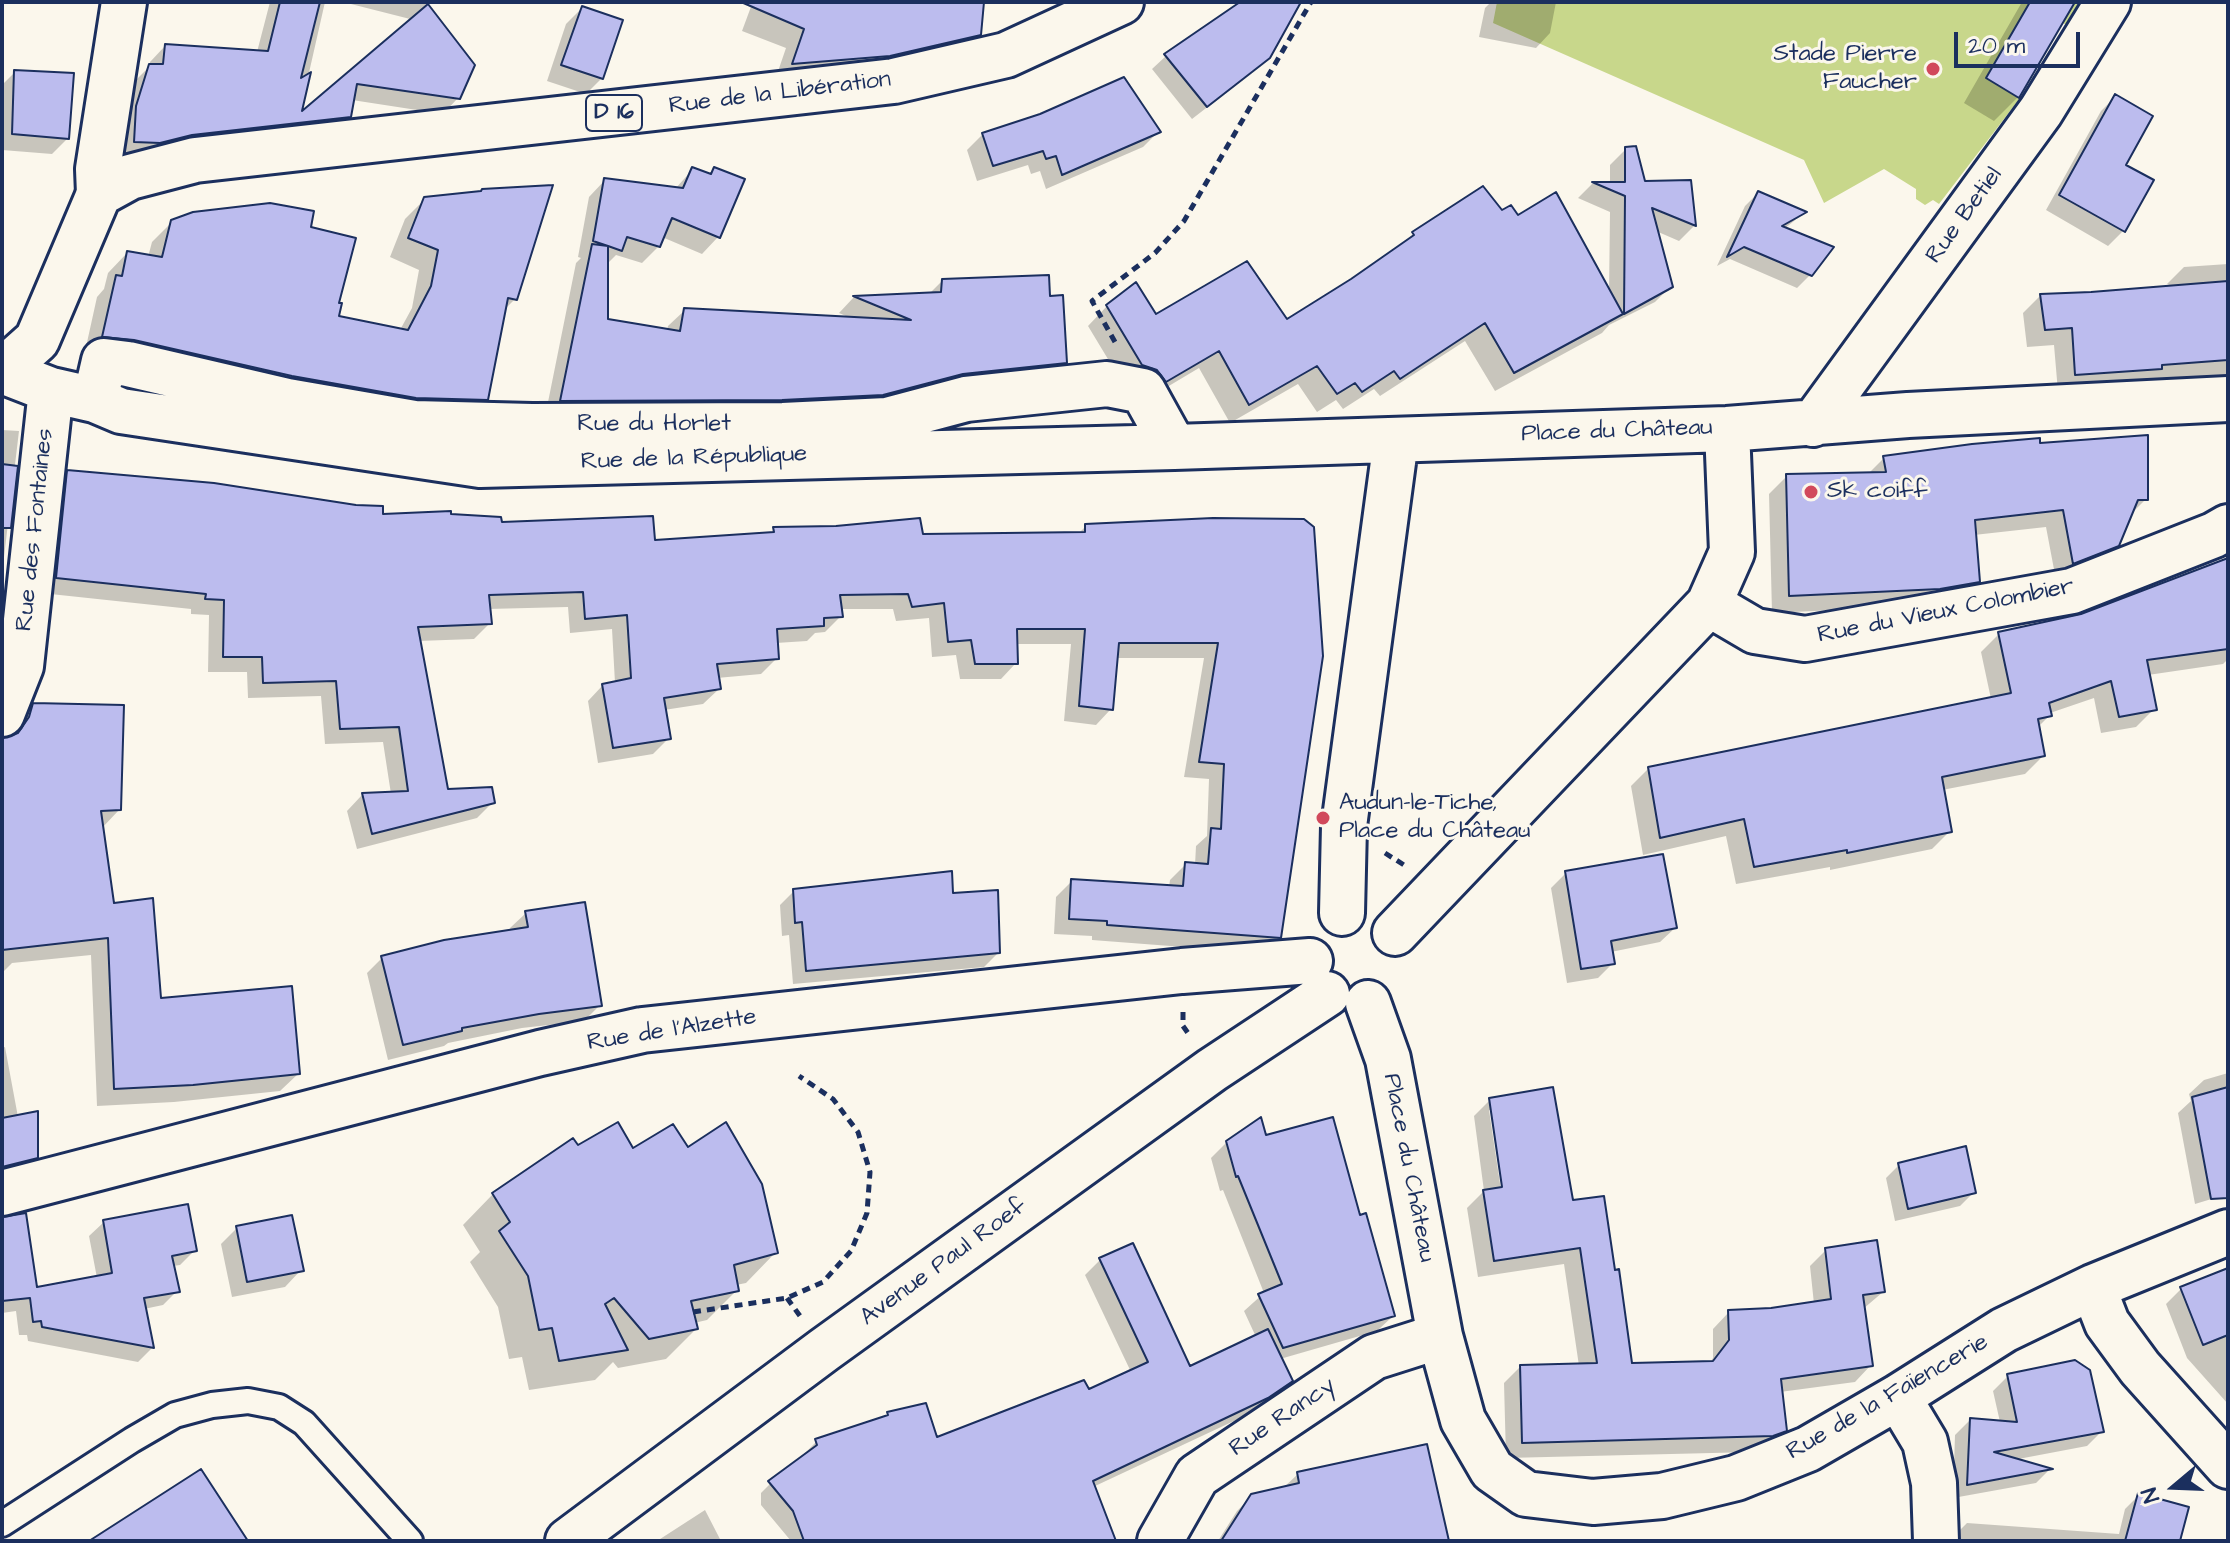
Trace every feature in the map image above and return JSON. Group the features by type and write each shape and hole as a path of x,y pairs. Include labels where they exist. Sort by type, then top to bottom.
{"street":[{"path":"2,371 37,340 99,194 98,169 124,2"},
{"name":"Rue de la Libération","path":"99,194 130,177 195,160 894,81 1006,55 1121,2"},
{"name":"Rue Betiel","path":"1813,424 2041,111 2108,2"},
{"name":"Rue du Horlet","path":"100,380 128,364 287,401 414,423 532,426 783,425 887,420 966,399 1107,384 1143,391 1174,447"},
{"name":"Rue de la République","path":"2,371 51,390 100,380 121,411 480,465 1396,440"},
{"name":"Rue des Fontaines","path":"2,714 21,666 51,390"},
{"path":"1727,429 1908,415 2228,399"},
{"name":"Place du Château","path":"1395,933 1709,604 1732,552 1727,429 1396,440"},
{"path":"1342,913 1344,826 1396,440"},
{"name":"Rue du Vieux Colombier","path":"1709,604 1755,631 1805,639 2072,591 2228,527"},
{"path":"1363,911 1381,918 1395,933 1402,949 1402,966 1396,982 1384,995 1335,986 1313,940 1325,923 1342,913 1363,911"},
{"name":"Rue de l'Alzette","path":"2,1193 540,1053 642,1030 1182,971 1335,986"},
{"name":"Place du Château","path":"1335,986 1388,1059 1440,1336"},
{"name":"Avenue Paul Roef","path":"568,1541 837,1340 1212,1070 1335,986"},
{"name":"Rue de la Faïencerie","path":"1440,1336 1463,1420 1492,1470 1526,1494 1593,1502 1662,1496 1736,1478 1808,1449 2004,1330 2093,1287 2228,1232"},
{"path":"2093,1287 2107,1323 2140,1368 2228,1466"},
{"name":"Rue Rancy","path":"1160,1541 1197,1476 1374,1357 1440,1336"},
{"path":"1898,1397 1925,1442 1934,1483 1936,1541"}],"lane":[{"path":"2,1524 175,1415 212,1405 248,1401 279,1407 304,1423 410,1541"}],"path":[{"path":"1092,301 1155,253 1184,221 1311,2"},
{"path":"1344,826 1438,887"},
{"path":"1182,971 1183,1026 1212,1070"},
{"path":"693,1312 787,1298 823,1282 851,1251 867,1213 870,1172 858,1132 833,1099 799,1076"}],"green space":[{"path":"1497,2 2084,2 2070,27 2063,23 2020,98 1939,204 1933,200 1925,205 1916,199 1916,189 1884,169 1824,203 1804,160 1493,23"}],"building":[{"path":"280,2 320,2 301,78 311,72 302,111 428,4 475,65 460,99 357,84 351,117 192,135 160,143 134,142 136,106 149,64 163,64 165,44 268,51"},
{"path":"741,2 984,2 981,35 890,56 792,64 804,29"},
{"path":"1240,2 1301,2 1270,58 1207,107 1164,54"},
{"path":"2030,2 2075,2 2019,98 1986,78"},
{"path":"582,6 623,20 603,79 561,65"},
{"path":"14,70 74,73 69,139 12,134"},
{"path":"1124,77 1161,132 1062,175 1056,156 1046,159 1043,151 993,166 982,133 1040,114"},
{"path":"2115,94 2153,116 2126,165 2154,180 2125,232 2059,195"},
{"path":"1636,146 1645,181 1691,180 1696,226 1652,208 1673,287 1624,314 1625,196 1592,182 1625,182 1625,147"},
{"path":"692,167 711,174 714,167 745,179 720,238 672,218 660,247 627,237 622,251 593,241 604,178 683,188"},
{"path":"553,185 517,300 508,298 488,400 416,398 292,376 134,340 102,337 116,275 122,276 127,251 162,257 171,220 193,212 270,203 314,211 311,227 356,238 339,303 342,303 339,316 408,330 431,286 438,250 408,238 424,197 482,189"},
{"path":"1483,186 1502,210 1511,205 1518,215 1556,192 1623,314 1514,373 1485,323 1400,379 1394,371 1362,392 1355,383 1337,394 1317,366 1249,405 1219,351 1166,382 1157,370 1142,365 1106,305 1136,282 1156,314 1247,261 1287,319 1351,279 1414,235 1412,232"},
{"path":"1758,191 1807,212 1782,226 1834,247 1812,276 1744,247 1727,257"},
{"path":"592,244 608,246 608,319 680,331 684,308 911,320 853,296 941,292 942,279 1049,275 1050,296 1063,295 1067,363 963,374 883,395 782,400 560,401"},
{"path":"2228,281 2228,360 2162,365 2162,369 2075,375 2072,328 2045,330 2040,294"},
{"path":"2148,435 2148,500 2138,500 2119,546 2073,564 2063,510 1975,520 1980,582 1940,589 1789,596 1786,474 1886,472 1883,456 1972,444 2040,438 2040,443"},
{"path":"2,464 18,466 11,528 2,528"},
{"path":"67,470 214,483 356,505 383,506 383,514 451,511 451,514 501,517 502,522 653,516 655,540 774,532 773,527 836,526 920,518 923,534 1085,532 1085,524 1213,518 1304,519 1314,527 1323,656 1281,938 1107,925 1107,921 1069,919 1071,879 1183,886 1185,862 1208,864 1211,828 1221,829 1224,764 1199,762 1218,643 1119,643 1113,710 1079,706 1085,629 1017,629 1018,664 975,664 971,640 948,642 944,603 912,607 908,594 840,595 843,617 824,618 824,626 777,629 779,659 717,664 721,689 664,698 671,739 613,748 602,684 631,678 627,615 585,619 583,592 489,595 492,624 418,627 448,789 492,787 495,803 372,834 362,793 408,791 399,727 340,729 336,681 263,683 262,657 223,657 224,600 205,599 206,594 56,578"},
{"path":"2228,558 2228,649 2147,660 2157,710 2119,717 2111,681 2049,703 2052,716 2038,719 2045,756 1942,777 1952,832 1847,853 1847,850 1754,867 1744,819 1660,838 1648,767 2011,693 1998,632 2081,614"},
{"path":"33,703 124,705 121,810 101,811 114,903 153,898 161,998 292,986 300,1074 114,1089 108,938 2,950 2,738 18,733 29,717"},
{"path":"1663,854 1677,928 1611,941 1615,964 1581,969 1565,871"},
{"path":"952,871 953,893 998,890 1000,953 806,971 802,922 795,923 793,889"},
{"path":"585,902 602,1006 462,1028 462,1031 403,1045 381,956 444,940 528,927 525,911"},
{"path":"1553,1087 1573,1200 1604,1196 1615,1270 1619,1269 1632,1363 1713,1361 1729,1340 1728,1310 1771,1308 1831,1299 1825,1248 1877,1240 1885,1292 1863,1295 1873,1366 1781,1379 1787,1431 1773,1436 1522,1443 1520,1365 1597,1363 1580,1248 1494,1261 1483,1190 1502,1187 1489,1098"},
{"path":"2228,1087 2228,1198 2211,1199 2192,1097"},
{"path":"38,1111 38,1158 2,1167 2,1118"},
{"path":"1261,1117 1266,1135 1333,1117 1360,1215 1366,1213 1395,1316 1283,1348 1258,1294 1282,1284 1236,1177 1226,1141"},
{"path":"618,1122 633,1148 673,1124 688,1147 726,1122 762,1184 778,1253 734,1265 739,1291 691,1301 698,1329 649,1339 614,1298 605,1304 628,1350 559,1361 552,1328 539,1330 528,1276 499,1231 510,1222 492,1193 573,1138 578,1145"},
{"path":"1966,1146 1976,1193 1908,1209 1898,1163"},
{"path":"188,1204 197,1251 172,1256 180,1292 144,1298 154,1348 42,1327 41,1321 33,1322 30,1298 2,1301 2,1217 26,1213 37,1287 112,1273 103,1220"},
{"path":"292,1215 304,1271 247,1282 236,1226"},
{"path":"1133,1243 1190,1366 1268,1329 1293,1381 1268,1398 1093,1481 1116,1541 804,1541 793,1511 768,1481 817,1445 815,1439 888,1415 887,1412 926,1403 937,1437 1084,1380 1089,1389 1148,1362 1099,1258"},
{"path":"2228,1268 2228,1335 2203,1345 2180,1287"},
{"path":"2075,1360 2090,1370 2104,1432 1994,1452 2053,1469 1967,1485 1970,1418 2017,1422 2007,1374"},
{"path":"1427,1444 1449,1541 1221,1541 1251,1494 1299,1483 1297,1472"},
{"path":"201,1469 248,1541 89,1541"},
{"path":"2138,1493 2189,1507 2180,1541 2125,1541"}],"place":[{"name":"Stade Pierre Faucher","path":"1933,69"},
{"name":"Sk coiff","path":"1811,492"},
{"name":"Audun-le-Tiche, Place du Château","path":"1323,818"}]}
